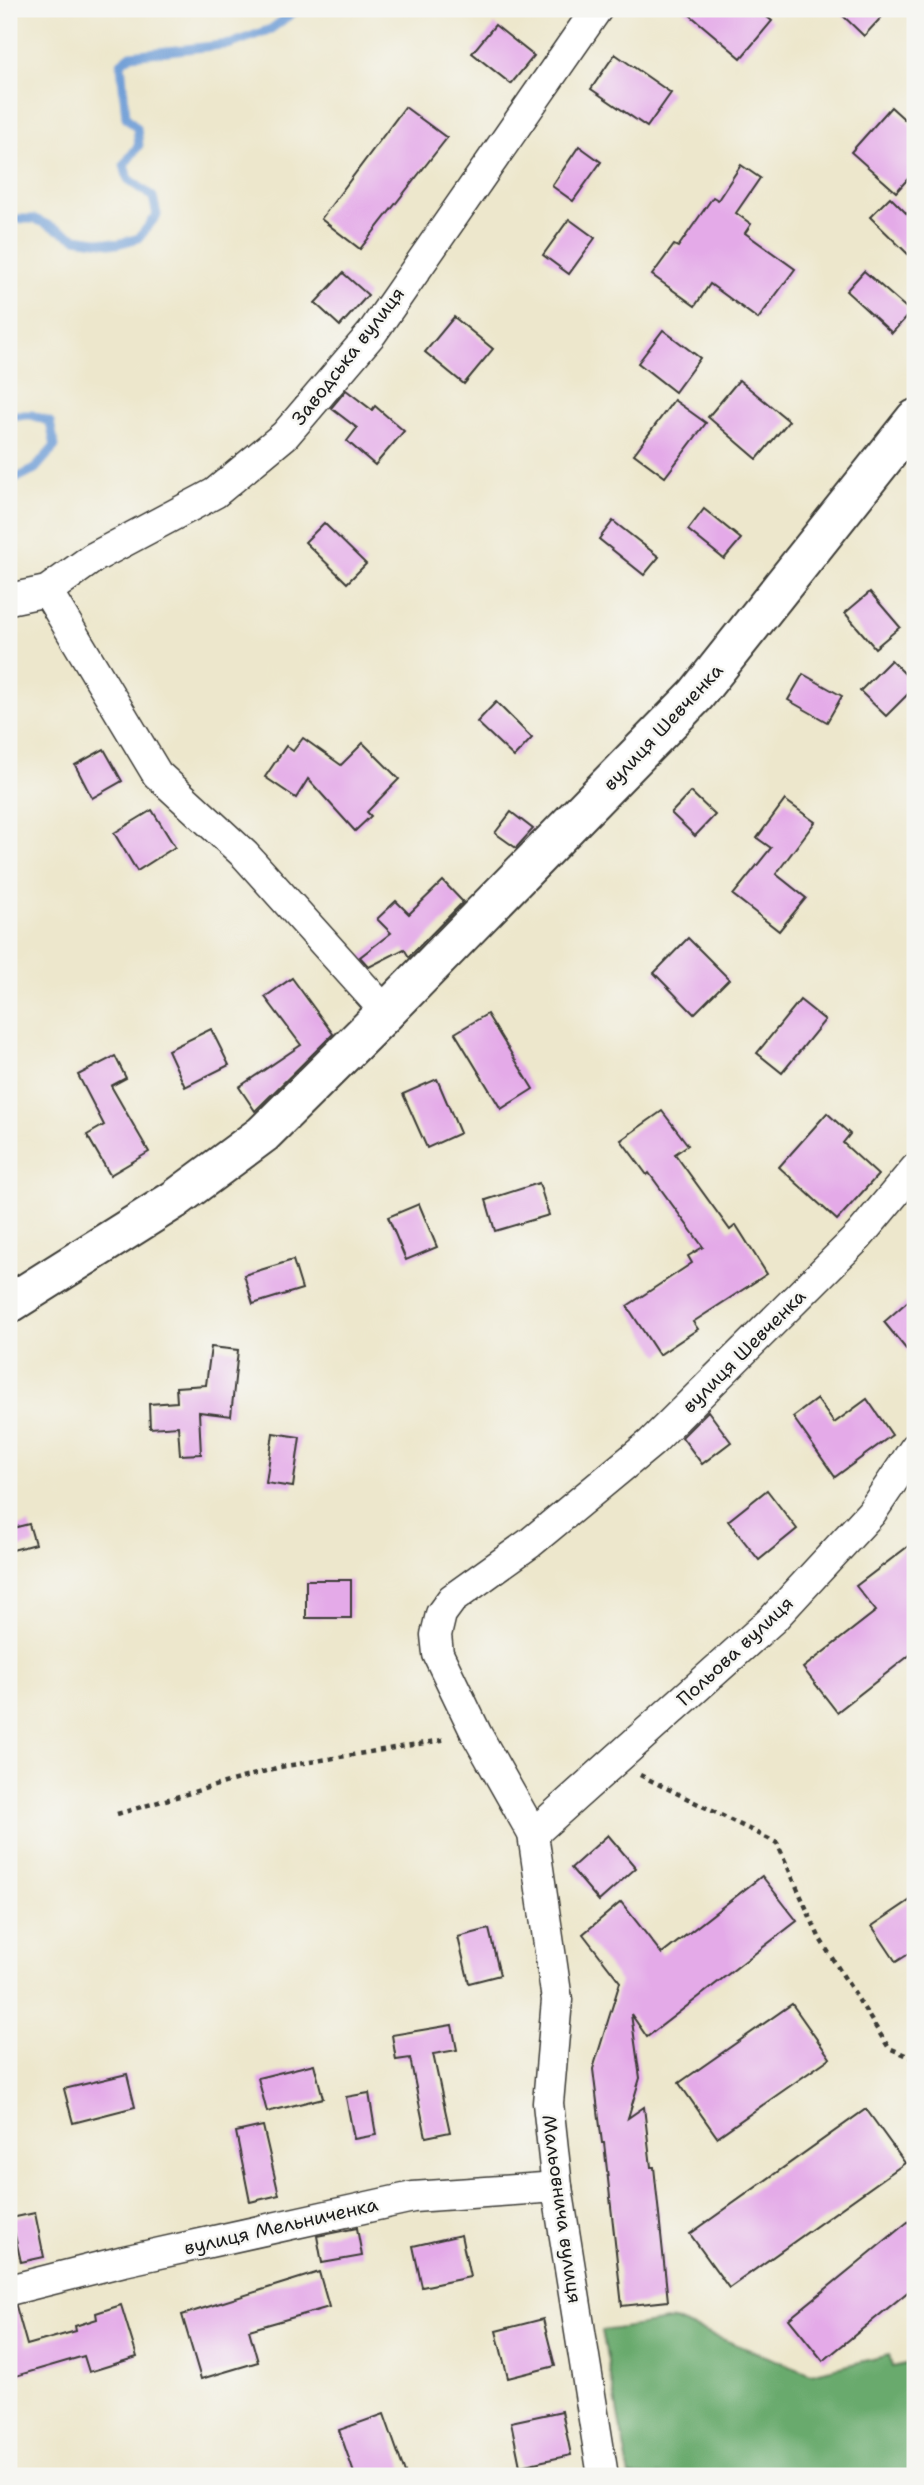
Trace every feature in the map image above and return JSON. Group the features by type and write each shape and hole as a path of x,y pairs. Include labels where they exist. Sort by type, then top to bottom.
{"street":[{"name":"Заводська вулиця","path":"47,591 93,558 215,493 285,435 372,333 597,9"},
{"name":"вулиця Шевченка","path":"9,1304 174,1200 263,1133 386,1012 696,695 915,419"},
{"path":"9,599 47,591 157,774 245,855 386,1012"},
{"name":"вулиця Шевченка","path":"559,1519 651,1443 752,1345 859,1236 915,1169"},
{"name":"Польова вулиця","path":"533,1834 772,1620 871,1513 915,1448"},
{"name":"Мальовнича вулиця","path":"559,1519 530,1544 452,1598 441,1614 436,1635 438,1654 477,1735 533,1834 557,2000 548,2102 557,2187 603,2476"},
{"name":"вулиця Мельниченка","path":"9,2290 138,2258 413,2197 557,2187"}],"path":[{"path":"9,27 18,9"},
{"path":"117,1814 280,1767 402,1745 477,1735"},
{"path":"614,1762 777,1843 820,1939 889,2048 915,2059"}],"green space":[{"path":"674,2320 811,2374 889,2355 892,2367 915,2362 915,2476 630,2476 602,2331"}],"building":[{"path":"683,9 757,9 772,21 741,58"},
{"path":"836,9 889,9 864,36"},
{"path":"495,25 534,56 511,84 472,53"},
{"path":"615,54 671,93 647,127 591,89"},
{"path":"405,107 447,138 360,249 321,219"},
{"path":"891,107 915,129 915,171 896,192 851,152"},
{"path":"579,146 601,162 573,201 552,186"},
{"path":"741,165 760,178 736,213 751,224 745,233 795,269 758,319 710,284 695,306 652,275 674,245 678,247 713,197 718,200"},
{"path":"890,197 915,222 915,261 870,217"},
{"path":"569,219 595,238 569,274 543,255"},
{"path":"864,271 911,312 892,333 846,291"},
{"path":"343,273 368,295 340,326 315,303"},
{"path":"454,317 493,349 464,384 425,352"},
{"path":"663,330 700,358 675,392 638,363"},
{"path":"739,380 789,421 757,459 708,417"},
{"path":"346,390 372,410 375,406 404,431 375,465 347,441 357,428 331,408"},
{"path":"674,400 706,423 665,477 634,454"},
{"path":"704,509 741,539 724,559 688,530"},
{"path":"613,521 659,557 644,575 599,539"},
{"path":"324,523 366,564 347,583 305,542"},
{"path":"870,592 900,627 875,648 845,613"},
{"path":"891,660 915,687 886,716 860,691"},
{"path":"803,674 842,696 827,722 788,700"},
{"path":"496,702 532,738 514,757 477,722"},
{"path":"303,738 341,765 363,743 399,779 367,812 371,816 355,831 308,779 296,798 265,777 286,746 293,751"},
{"path":"104,749 122,781 92,798 75,765"},
{"path":"691,792 715,815 695,836 671,813"},
{"path":"785,800 815,822 776,874 806,898 779,931 733,895 771,848 757,838"},
{"path":"152,810 175,847 137,871 114,833"},
{"path":"511,812 533,829 516,848 495,833"},
{"path":"443,881 463,902 409,957 404,949 369,967 360,957 391,933 377,919 396,901 409,914"},
{"path":"688,938 729,979 694,1014 654,973"},
{"path":"292,978 333,1034 255,1111 239,1087 301,1045 265,997"},
{"path":"800,1000 825,1020 782,1073 757,1053"},
{"path":"487,1014 533,1089 501,1109 455,1033"},
{"path":"211,1029 229,1065 185,1087 168,1050"},
{"path":"115,1056 126,1078 111,1086 149,1152 110,1175 87,1135 104,1125 78,1075"},
{"path":"437,1079 460,1133 427,1148 403,1094"},
{"path":"662,1111 688,1145 675,1154 730,1230 736,1225 767,1274 693,1322 698,1329 659,1355 627,1306 692,1263 688,1256 703,1247 649,1173 647,1175 621,1140"},
{"path":"827,1113 850,1134 843,1143 878,1175 837,1220 779,1167"},
{"path":"539,1183 549,1215 495,1231 486,1200"},
{"path":"419,1204 437,1247 406,1260 388,1217"},
{"path":"293,1260 302,1289 253,1304 244,1275"},
{"path":"915,1295 915,1360 884,1322"},
{"path":"211,1347 238,1350 231,1416 199,1412 201,1454 180,1455 178,1426 150,1428 149,1404 177,1402 176,1387 206,1385"},
{"path":"817,1399 834,1423 867,1399 892,1435 835,1477 793,1417"},
{"path":"708,1411 731,1442 702,1464 682,1437"},
{"path":"273,1433 300,1437 293,1487 266,1483"},
{"path":"767,1490 797,1529 759,1560 728,1521"},
{"path":"29,1524 35,1544 9,1551 9,1529"},
{"path":"915,1541 915,1651 837,1712 803,1668 876,1611 856,1586"},
{"path":"306,1580 351,1580 351,1618 306,1618"},
{"path":"608,1835 636,1868 599,1901 571,1868"},
{"path":"762,1876 797,1921 647,2037 631,2014 640,2078 628,2118 644,2107 651,2167 654,2167 668,2301 622,2306 593,2069 620,1982 583,1934 621,1902 662,1954"},
{"path":"915,1897 915,1950 896,1962 872,1926"},
{"path":"489,1929 500,1975 469,1983 458,1937"},
{"path":"792,2004 830,2058 717,2137 679,2083"},
{"path":"452,2025 457,2050 433,2054 450,2132 426,2137 410,2058 396,2060 392,2035"},
{"path":"314,2064 323,2098 267,2112 258,2078"},
{"path":"127,2074 135,2107 73,2123 64,2089"},
{"path":"369,2093 376,2135 354,2139 346,2097"},
{"path":"866,2109 905,2163 729,2288 690,2234"},
{"path":"263,2126 279,2195 250,2202 236,2132"},
{"path":"35,2213 44,2257 21,2262 11,2218"},
{"path":"915,2216 915,2286 823,2361 789,2319"},
{"path":"357,2228 362,2256 322,2263 317,2236"},
{"path":"461,2235 470,2277 422,2287 413,2246"},
{"path":"319,2272 329,2307 249,2330 258,2362 201,2379 182,2315"},
{"path":"121,2305 137,2357 89,2372 84,2356 9,2378 9,2307 16,2306 27,2345 76,2331 75,2326 97,2319 96,2313"},
{"path":"543,2319 555,2366 508,2378 496,2331"},
{"path":"562,2411 571,2455 520,2466 511,2422"},
{"path":"384,2414 406,2476 355,2476 339,2430"}],"waterway":[{"path":"9,221 35,219 76,238 117,244 139,238 157,215 153,197 128,179 124,165 139,145 137,128 126,117 121,63 131,55 231,44 271,29 298,9"},
{"path":"9,415 32,415 50,422 55,446 35,469 9,482"}]}
